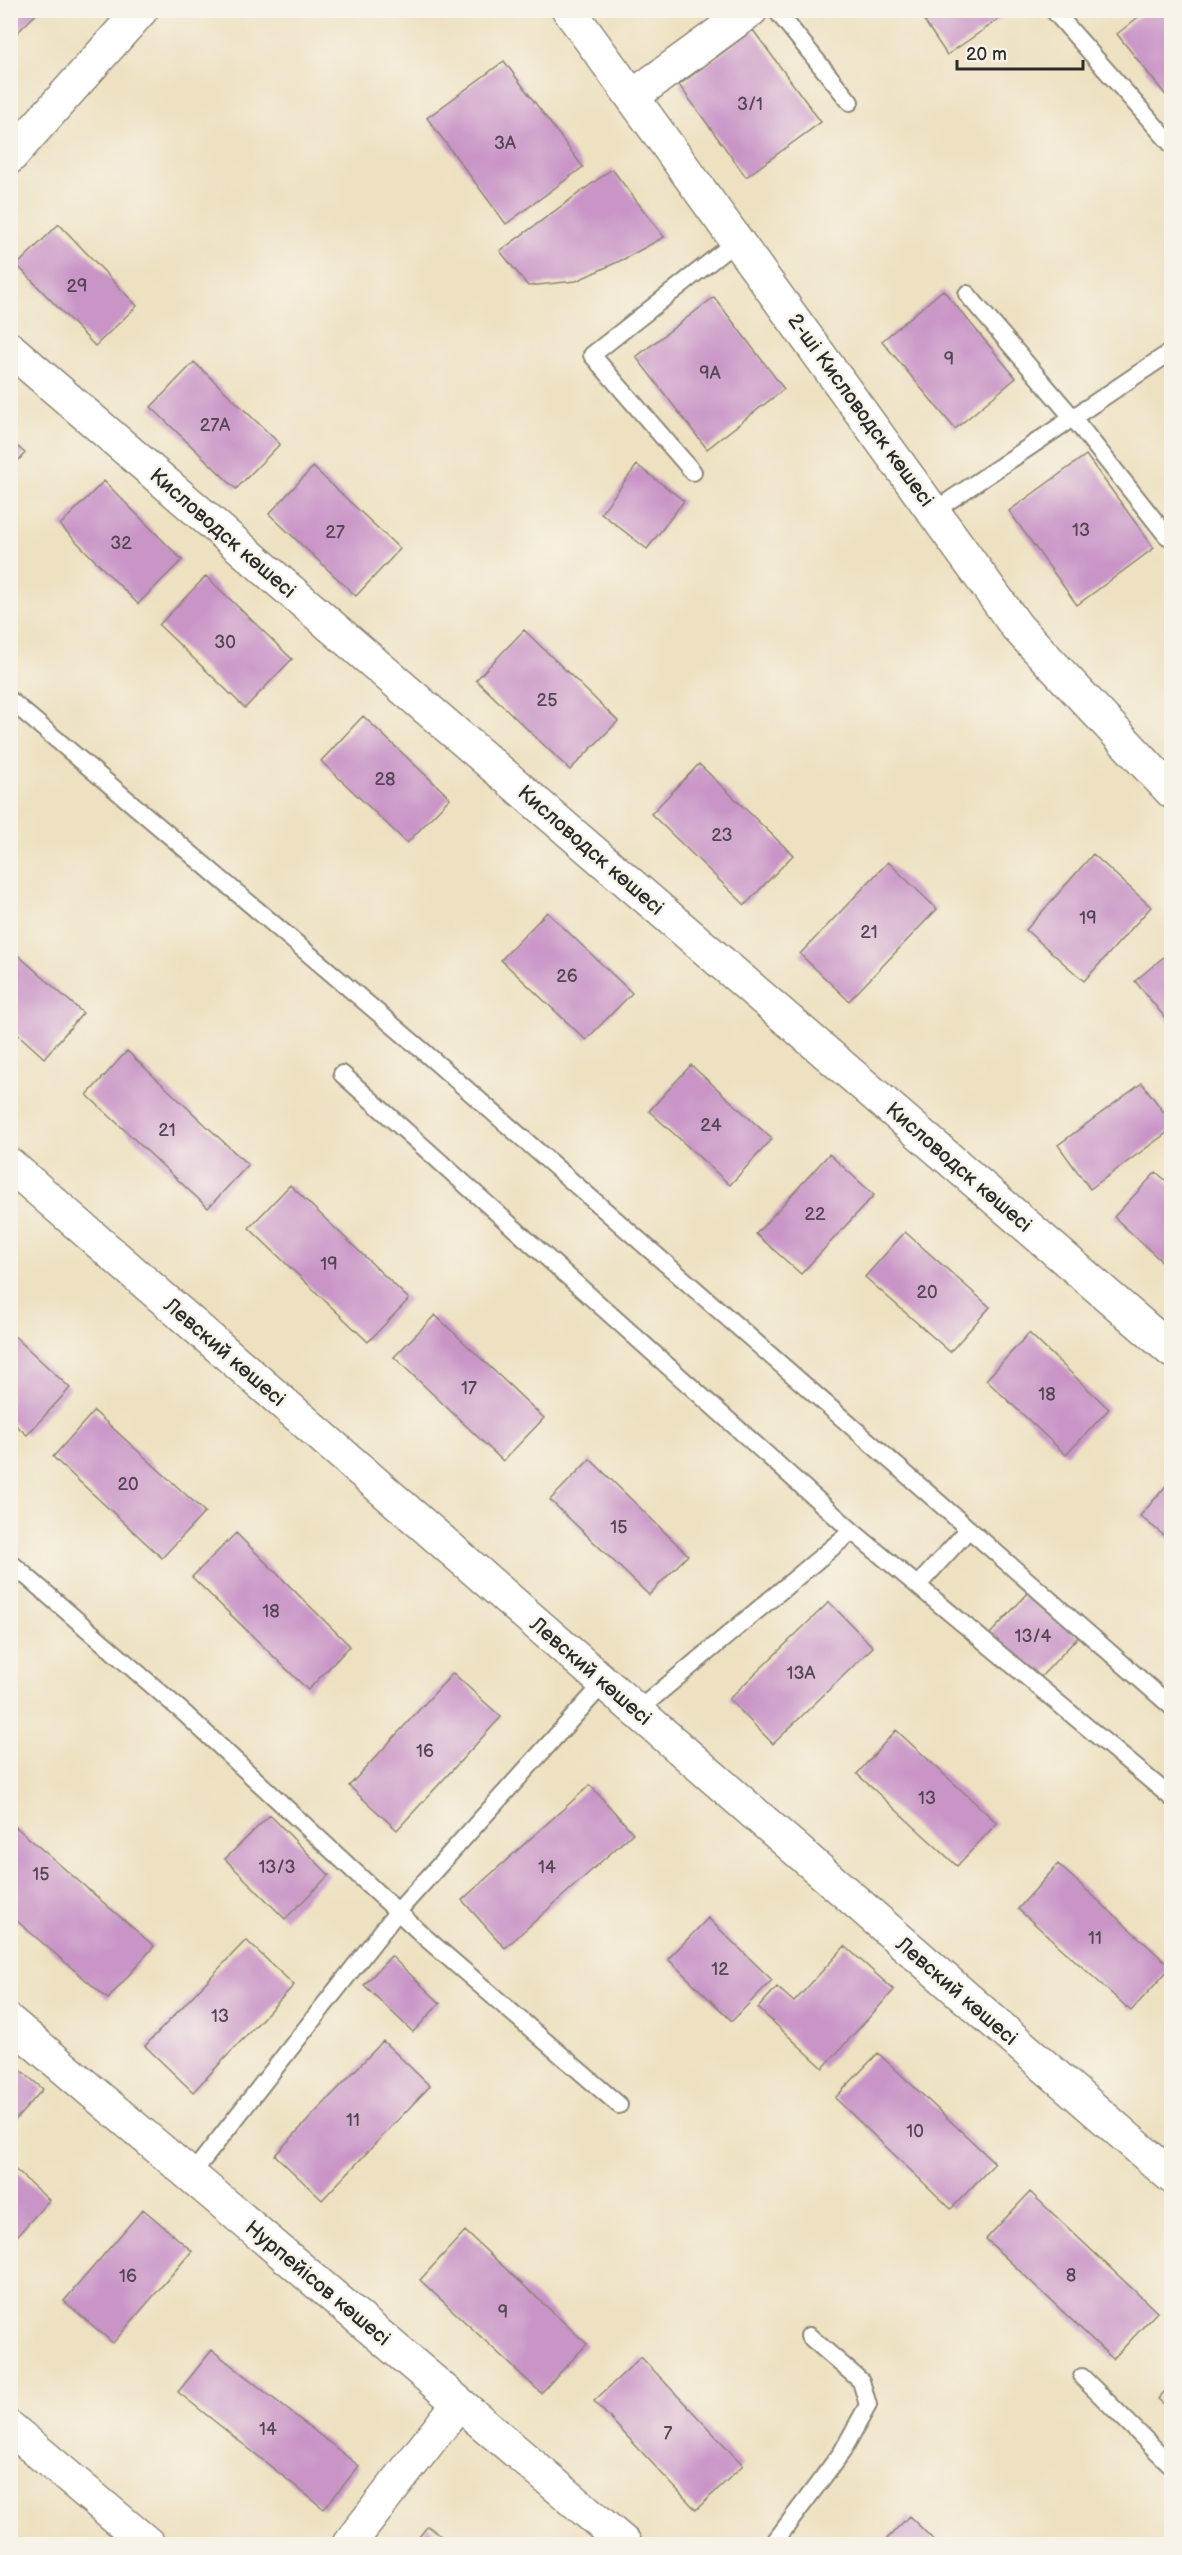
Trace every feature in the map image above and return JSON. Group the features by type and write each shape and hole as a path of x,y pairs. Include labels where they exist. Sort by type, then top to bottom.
{"street":[{"path":"10,157 141,10"},
{"name":"2-ші Кисловодск көшесі","path":"569,10 1017,627 1172,792"},
{"path":"633,96 751,10"},
{"name":"Кисловодск көшесі","path":"10,350 1172,1351"},
{"name":"Левский көшесі","path":"10,1165 1172,2177"},
{"name":"Нурпейісов көшесі","path":"10,2022 625,2544"},
{"path":"349,2544 459,2403"},
{"path":"10,2428 148,2544"}],"lane":[{"path":"776,10 850,102"},
{"path":"1053,10 1172,145"},
{"path":"693,472 592,355 738,240"},
{"path":"967,294 1073,418 1167,536"},
{"path":"934,512 1172,351"},
{"path":"10,700 432,1058 1172,1707"},
{"path":"342,1074 852,1531 1172,1798"},
{"path":"918,1585 969,1529"},
{"path":"637,1711 852,1531"},
{"path":"10,1562 184,1713 398,1911 619,2105"},
{"path":"191,2175 398,1911 604,1683"},
{"path":"773,2544 842,2452 868,2405 861,2381 809,2336"},
{"path":"1082,2377 1172,2466"}],"building":[{"path":"10,10 40,10 10,40"},
{"path":"917,10 1012,10 947,55"},
{"path":"1147,10 1172,10 1172,103 1117,34"},
{"path":"753,30 821,122 746,177 679,85"},
{"path":"504,61 583,167 506,224 427,118"},
{"path":"612,169 664,237 576,281 528,286 500,251"},
{"path":"59,224 137,306 95,346 17,265"},
{"path":"943,290 1016,378 955,429 882,341"},
{"path":"714,297 784,389 707,449 636,357"},
{"path":"194,362 280,444 236,489 151,407"},
{"path":"10,440 25,453 10,470"},
{"path":"1086,455 1154,548 1077,605 1009,511"},
{"path":"637,465 684,501 647,549 601,513"},
{"path":"313,467 400,549 356,596 269,514"},
{"path":"104,481 182,560 138,604 60,525"},
{"path":"206,576 292,659 245,708 159,625"},
{"path":"524,630 618,721 570,770 476,680"},
{"path":"363,716 450,798 407,843 321,761"},
{"path":"699,764 793,855 745,905 651,814"},
{"path":"1093,854 1151,907 1084,981 1026,930"},
{"path":"888,862 937,909 849,1001 800,954"},
{"path":"547,912 632,993 586,1040 501,960"},
{"path":"10,948 83,1013 44,1058 10,1027"},
{"path":"1172,950 1172,1026 1135,981"},
{"path":"127,1051 248,1165 208,1208 87,1095"},
{"path":"691,1065 772,1139 730,1185 649,1111"},
{"path":"1142,1083 1172,1123 1172,1129 1090,1189 1058,1145"},
{"path":"829,1154 874,1195 801,1274 756,1234"},
{"path":"1156,1172 1172,1186 1172,1271 1114,1217"},
{"path":"290,1185 409,1299 368,1342 249,1228"},
{"path":"905,1232 990,1307 950,1352 865,1277"},
{"path":"435,1315 544,1418 503,1461 394,1357"},
{"path":"10,1332 70,1388 27,1435 10,1420"},
{"path":"1029,1333 1109,1409 1066,1455 986,1380"},
{"path":"94,1411 205,1512 162,1558 53,1457"},
{"path":"590,1459 688,1555 649,1595 550,1500"},
{"path":"1172,1479 1172,1542 1140,1516"},
{"path":"236,1533 350,1646 308,1690 192,1577"},
{"path":"1029,1592 1078,1637 1038,1680 989,1635"},
{"path":"829,1602 873,1647 773,1744 729,1699"},
{"path":"453,1673 501,1717 397,1830 349,1786"},
{"path":"896,1730 997,1823 957,1866 857,1774"},
{"path":"590,1785 633,1833 505,1948 462,1900"},
{"path":"270,1815 329,1875 285,1919 225,1859"},
{"path":"16,1827 154,1946 108,1999 10,1915 10,1834"},
{"path":"1058,1864 1171,1967 1131,2011 1018,1909"},
{"path":"708,1918 772,1980 732,2021 668,1959"},
{"path":"246,1940 294,1985 193,2092 145,2046"},
{"path":"845,1946 894,1990 823,2068 758,2008 777,1987 794,2002"},
{"path":"391,1956 440,2003 413,2032 364,1985"},
{"path":"383,2041 430,2086 322,2200 275,2155"},
{"path":"878,2053 995,2163 951,2209 835,2098"},
{"path":"10,2061 43,2089 10,2126"},
{"path":"10,2165 49,2200 10,2244"},
{"path":"1030,2192 1157,2312 1113,2359 986,2239"},
{"path":"143,2209 192,2251 113,2343 64,2301"},
{"path":"465,2231 587,2344 541,2393 420,2280"},
{"path":"212,2350 359,2466 324,2509 178,2392"},
{"path":"641,2357 743,2465 696,2510 594,2401"},
{"path":"1172,2383 1172,2411 1158,2399"},
{"path":"909,2516 938,2544 882,2544"},
{"path":"428,2526 451,2544 413,2544"}]}
